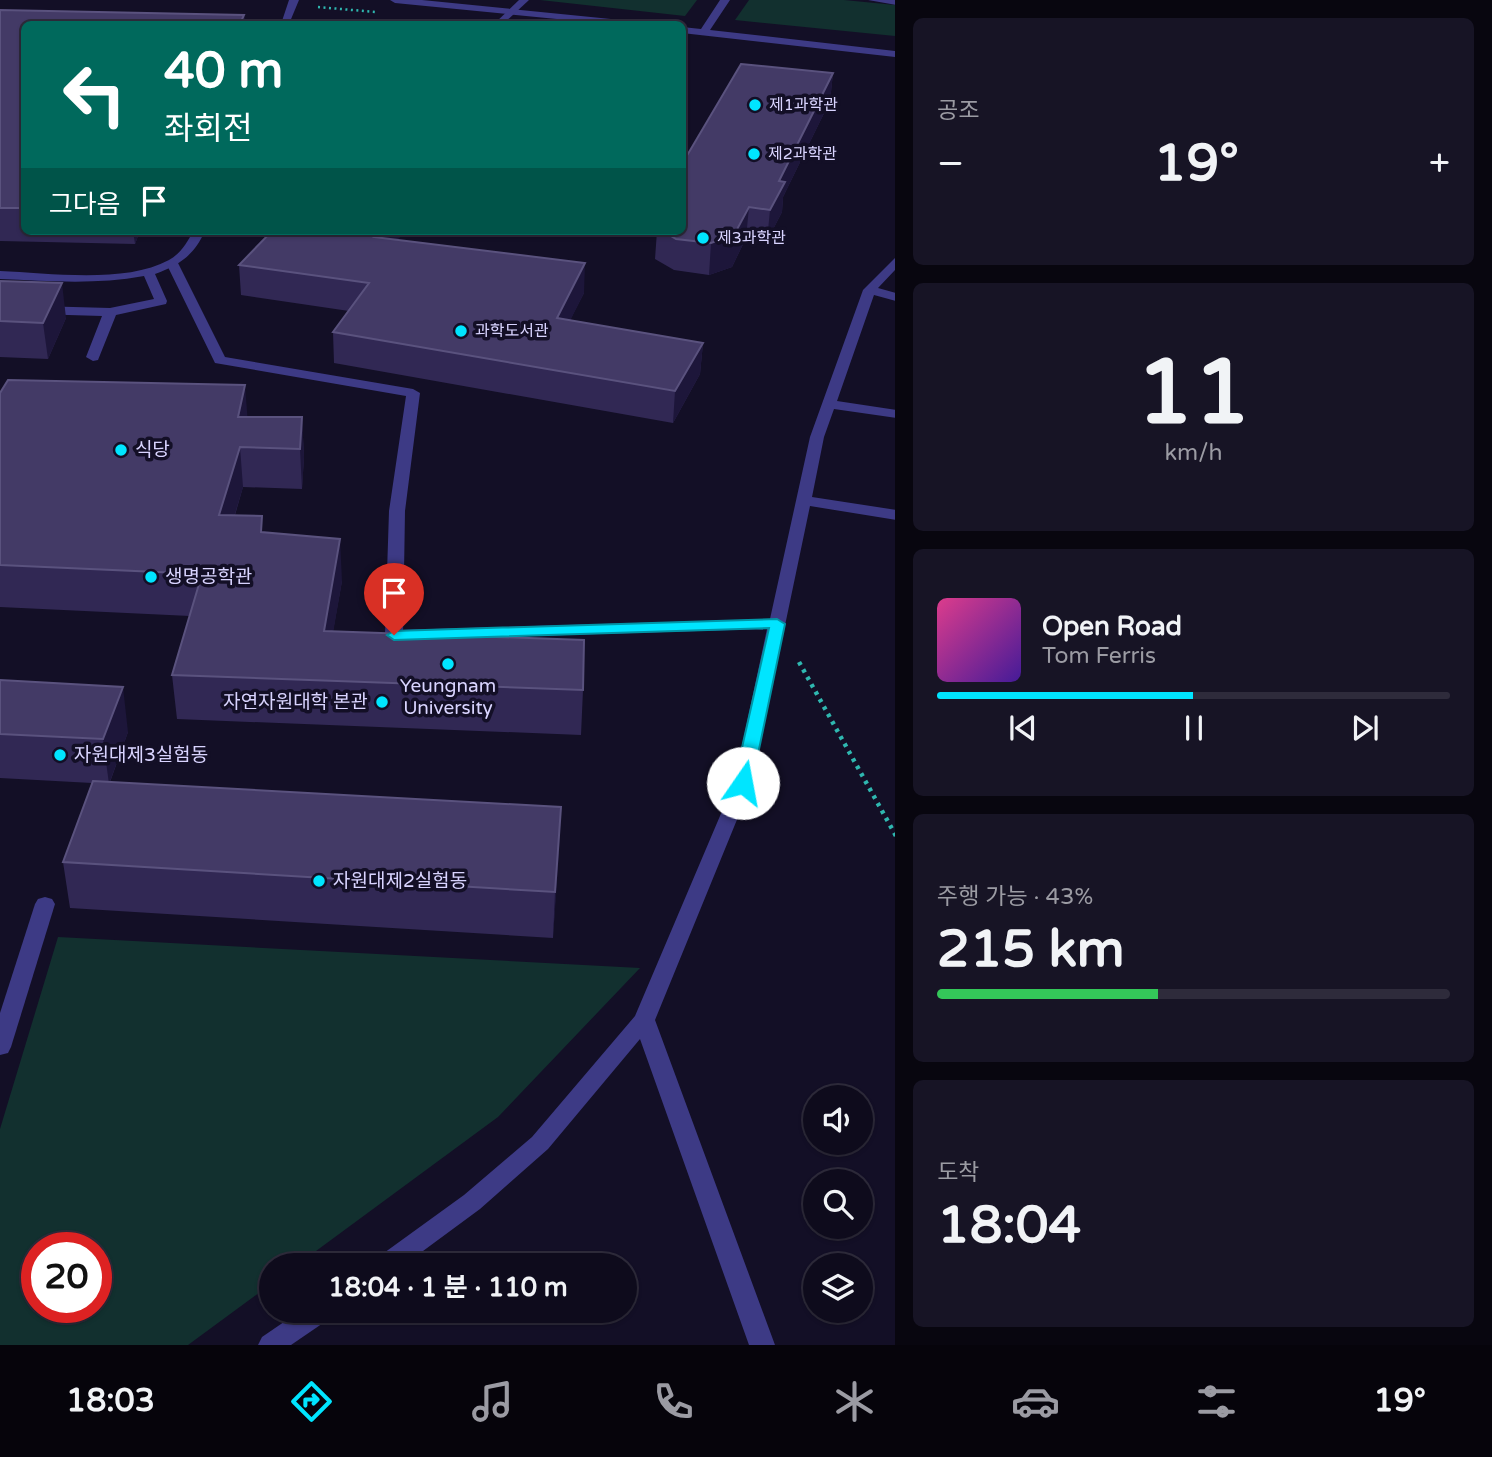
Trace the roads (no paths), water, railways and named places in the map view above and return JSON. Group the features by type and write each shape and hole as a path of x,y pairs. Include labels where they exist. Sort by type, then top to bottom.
{"street":[{"path":"286,21 294,0"},
{"path":"395,0 601,21"},
{"path":"502,21 524,0"},
{"path":"704,32 724,0"},
{"path":"873,0 895,2"},
{"path":"686,30 895,54"},
{"path":"0,275 103,277 148,271 172,263 190,250 197,235"},
{"path":"402,1253 472,1202 540,1143 644,1020 743,783 817,437 869,290 895,261"},
{"path":"172,263 220,360 413,393 397,511 394,635 777,624"},
{"path":"0,309 110,312 161,301 148,271"},
{"path":"869,290 895,297"},
{"path":"93,357 110,312"},
{"path":"829,404 895,414"},
{"path":"804,500 895,515"},
{"path":"0,1047 45,904"},
{"path":"644,1020 762,1345"},
{"path":"271,1345 303,1323"}],"place":[{"name":"제1과학관","path":"755,105"},
{"name":"제2과학관","path":"754,154"},
{"name":"제3과학관","path":"703,238"},
{"name":"과학도서관","path":"461,331"},
{"name":"식당","path":"121,450"},
{"name":"생명공학관","path":"151,577"},
{"name":"Yeungnam University","path":"448,664"},
{"name":"자연자원대학 본관","path":"382,702"},
{"name":"자원대제3실험동","path":"60,755"},
{"name":"자원대제2실험동","path":"319,881"}]}
